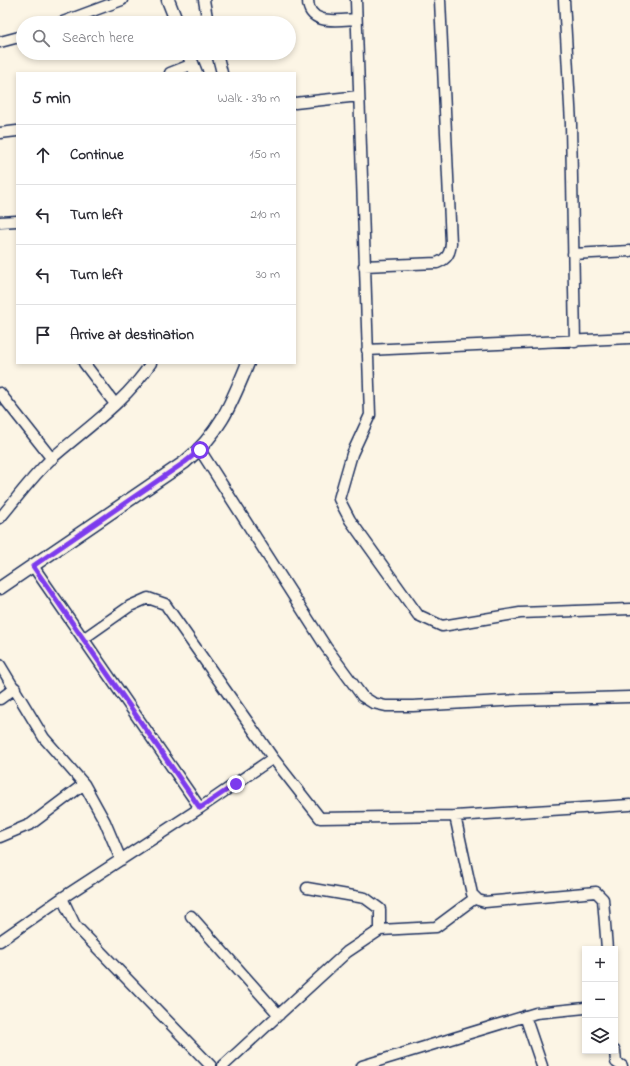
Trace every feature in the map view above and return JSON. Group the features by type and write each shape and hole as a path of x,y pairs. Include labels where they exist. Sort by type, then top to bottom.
{"street":[{"path":"79,16 122,0"},
{"path":"168,0 174,16"},
{"path":"204,0 207,16"},
{"path":"308,0 308,6 316,17 326,20 356,19"},
{"path":"356,0 370,415 352,454 339,499 350,520 418,615 442,626 520,614 630,609"},
{"path":"364,266 437,263 444,260 450,254 451,243 440,0"},
{"path":"564,0 571,124 575,342"},
{"path":"0,42 16,38"},
{"path":"219,60 222,72"},
{"path":"172,72 192,63"},
{"path":"296,103 359,96"},
{"path":"0,132 16,131"},
{"path":"0,222 16,221"},
{"path":"573,254 630,251"},
{"path":"367,350 575,342 630,338"},
{"path":"85,364 115,404"},
{"path":"0,518 35,475 89,429 134,387 150,364"},
{"path":"0,588 185,462 200,450 215,432 230,408 248,364"},
{"path":"0,393 52,459"},
{"path":"200,450 326,647 362,696 374,703 386,706 413,706 518,700 630,697"},
{"path":"33,566 200,808"},
{"path":"84,639 130,606 148,598 165,604 273,758 320,818 455,816 630,805"},
{"path":"0,665 44,738 84,784 105,822 121,860"},
{"path":"0,699 15,688"},
{"path":"0,941 273,758"},
{"path":"0,837 31,824 84,784"},
{"path":"455,816 472,894 475,898 485,902 596,892 604,899 607,946"},
{"path":"307,888 364,898 380,909 380,930"},
{"path":"62,898 75,925 211,1066"},
{"path":"223,1066 347,952 380,930 436,927 475,898"},
{"path":"191,916 278,1015"},
{"path":"362,1066 536,1013 582,1008"},
{"path":"525,1016 542,1066"},
{"path":"615,1054 616,1062 622,1066"}],"route":[{"path":"200,450 185,462 33,566 200,808 236,784"}]}
